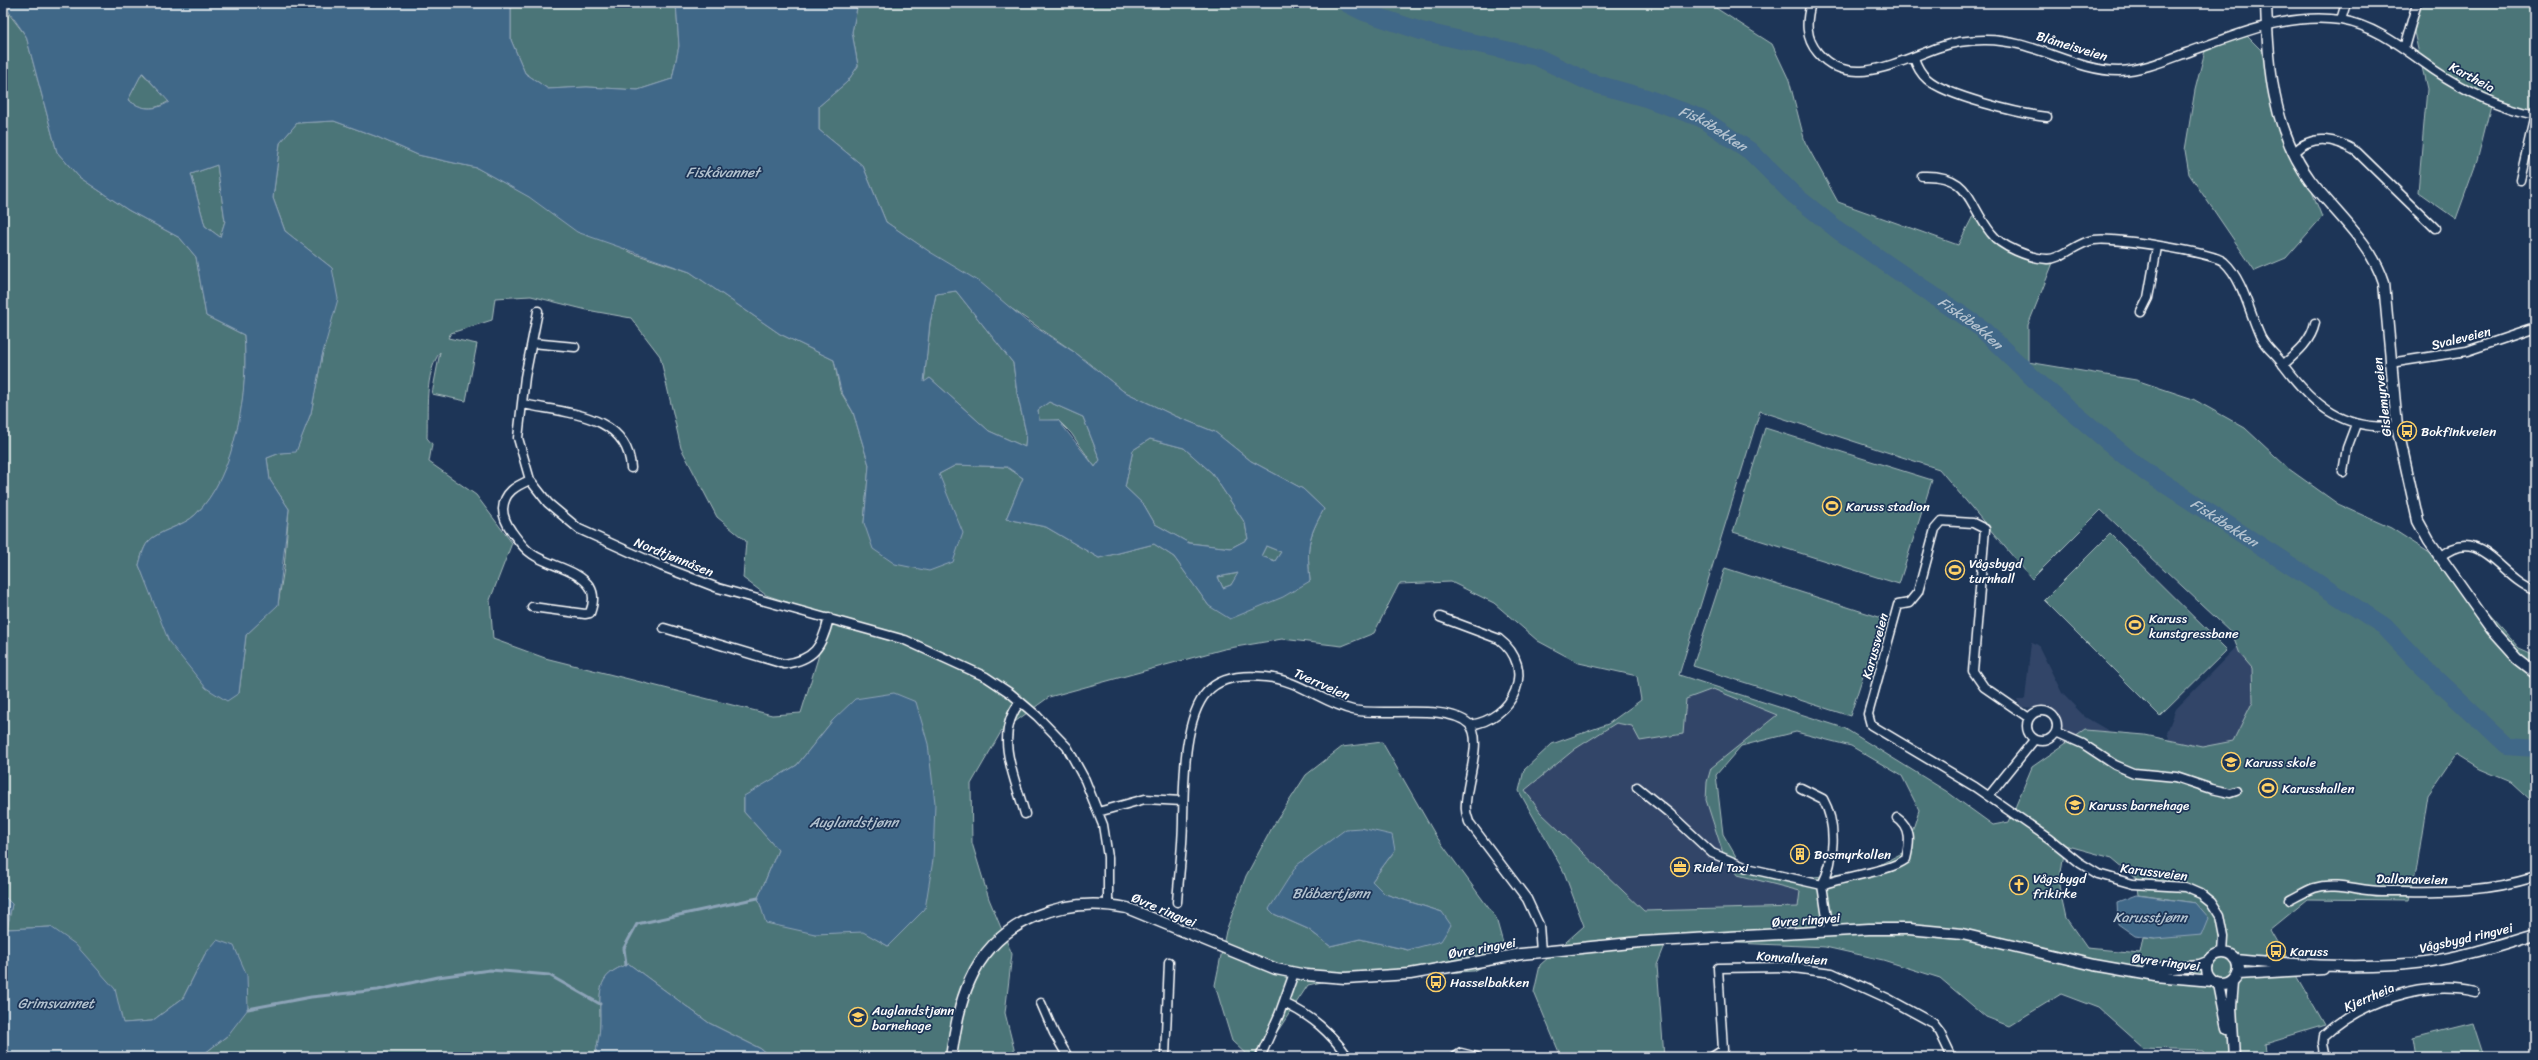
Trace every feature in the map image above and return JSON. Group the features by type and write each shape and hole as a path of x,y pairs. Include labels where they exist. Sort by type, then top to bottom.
{"street":[{"name":"Blåmeisveien","path":"1811,3 1807,24 1808,34 1812,46 1830,64 1852,72 1914,58 1953,43 2001,40 2032,47 2096,68 2131,70 2154,65 2266,25"},
{"name":"Gislemyrveien","path":"2266,3 2266,25 2272,91 2278,114 2294,152 2310,179 2366,248 2377,266 2385,292 2390,363 2397,426 2416,515 2423,530 2440,557 2501,641 2518,659 2535,672"},
{"path":"2342,20 2346,3"},
{"path":"2404,48 2417,3"},
{"name":"Kartheia","path":"2266,25 2307,20 2342,20 2381,35 2474,93 2508,108 2535,114 2520,180"},
{"path":"1914,58 1920,72 1938,85 2006,110 2047,117"},
{"path":"2294,152 2307,143 2326,139 2348,146 2357,152 2435,228"},
{"path":"1922,176 1940,176 1961,185 1996,239 2038,257 2055,259 2071,248 2094,240 2117,240 2202,253 2223,261 2236,278 2268,349 2302,389 2323,407 2344,421 2380,427 2397,426"},
{"path":"2141,312 2148,298 2157,247"},
{"name":"Nordtjønnåsen","path":"538,311 518,438 530,480 548,503 571,524 628,552 718,588 905,640 986,677 1020,702 1067,747 1098,812 1106,845 1108,904"},
{"path":"2283,365 2298,353 2310,338 2315,322"},
{"name":"Svaleveien","path":"2390,363 2467,351 2535,328"},
{"path":"532,342 575,347"},
{"path":"523,404 566,411 599,421 616,434 625,444 629,452 631,468"},
{"path":"2343,472 2347,448 2356,424"},
{"path":"530,480 515,487 506,498 503,514 508,525 524,548 543,560 584,580 590,587 593,596 590,613 585,614 532,607"},
{"name":"Karussveien","path":"2029,718 1984,687 1973,671 1985,529 1973,523 1942,521 1935,529 1918,592 1909,603 1898,605 1868,714 1871,725 1875,729 1889,735 1989,796 2080,863 2102,876 2141,885 2185,887 2201,894 2211,902 2220,916 2224,937 2223,953"},
{"path":"2440,557 2459,546 2467,545 2480,549 2510,576 2535,590"},
{"path":"1440,617 1499,639 1506,644 1516,662 1517,686 1505,708 1486,721 1470,724 1473,733 1474,752 1466,799 1466,810 1469,822 1527,899 1539,925 1541,952"},
{"path":"664,628 784,664 798,662 811,657 820,643 828,618"},
{"name":"Tverrveien","path":"1177,902 1183,817 1182,801 1188,745 1200,702 1207,692 1229,679 1253,676 1280,679 1345,708 1372,713 1438,714 1470,724"},
{"path":"1020,702 1008,723 1006,744 1025,814"},
{"path":"2037,712 2051,714 2056,722 2056,732 2049,740 2039,742 2034,740 2028,732 2029,718 2037,712"},
{"path":"2056,732 2083,744 2115,765 2134,773 2176,777 2212,789 2230,793 2236,791"},
{"path":"1989,796 2034,740"},
{"path":"1637,787 1716,855 1747,868 1822,885 1836,879 1894,865 1906,859 1910,835 1897,818"},
{"path":"1801,788 1823,799 1831,820 1831,852 1827,874 1822,885 1829,931"},
{"path":"1098,812 1145,799 1182,801"},
{"name":"Dallonaveien","path":"2290,900 2314,888 2330,886 2374,891 2470,891 2518,883 2535,877"},
{"name":"Øvre ringvei","path":"951,1057 960,1012 969,981 983,957 996,943 1020,924 1053,909 1074,904 1108,904 1146,914 1253,961 1294,973 1345,978 1388,976 1541,952 1641,942 1829,931 1909,929 1952,932 2080,963 2117,968 2156,976 2215,982"},
{"name":"Vågsbygd ringvei","path":"2235,959 2331,966 2427,962 2474,952 2535,934"},
{"path":"2223,953 2235,959 2238,963 2231,1006 2233,1055 2228,1043 2215,982 2207,970 2213,957 2223,953"},
{"name":"Øvre ringvei","path":"2117,968 2162,969 2200,965 2210,961"},
{"path":"1165,1057 1169,962"},
{"name":"Konvallveien","path":"1712,1057 1723,1050 1718,968 1774,966 1832,973 1920,1015 1940,1032 1952,1057"},
{"name":"Vågsbygd ringvei","path":"2235,978 2319,970 2331,966"},
{"path":"1260,1057 1284,1003 1294,973"},
{"path":"2215,982 2235,978"},
{"name":"Kjerrheia","path":"2326,1057 2323,1043 2324,1036 2346,1018 2375,1004 2420,992 2456,989 2474,992"},
{"path":"1041,1003 1054,1033 1068,1057"},
{"path":"1284,1003 1322,1025 1348,1057"},
{"path":"1455,1057 1467,1053 1477,1057"}],"shaded area":[{"path":"2244,639 2319,666 2130,872 2124,869 2119,873 2136,774 2087,741 2064,731 2059,715 2050,709 2021,707 2017,699 2025,699 2031,642 2038,645 2062,693 2085,717 2121,738 2169,739 2167,732 2176,709"},
{"path":"1713,689 1777,715 1711,768 1712,820 1723,853 1738,875 1801,891 1798,907 1644,911 1540,812 1525,790 1575,749 1616,723 1632,726 1686,699"}],"green space":[{"path":"511,3 676,3 679,46 672,79 638,90 587,87 548,89 525,73 511,40"},
{"path":"858,3 1708,3 1772,44 1789,80 1805,142 1838,202 1958,245 1975,212 2020,255 2055,258 2028,325 2028,362 2136,380 2193,399 2245,428 2289,469 2338,504 2391,528 2439,559 2519,648 2535,655 2535,804 2511,782 2480,769 2456,754 2428,795 2417,866 2409,900 2308,899 2270,930 2325,1026 2265,1044 2267,1057 2205,1057 2203,1050 2143,1048 2098,1008 2061,994 2009,1026 1986,1017 1940,978 1883,960 1825,947 1667,940 1657,965 1664,1057 1561,1057 1534,992 1540,965 1584,926 1564,872 1519,791 1524,770 1552,744 1608,724 1641,700 1637,676 1579,663 1538,641 1494,603 1451,582 1399,584 1374,633 1342,646 1282,639 1224,649 1049,697 1001,732 971,784 972,843 989,899 1012,954 1005,1013 1016,1057 770,1057 761,1049 709,1023 629,964 609,974 604,980 601,988 600,1032 595,1057 200,1057 228,1035 205,954 183,998 152,1021 123,1023 119,1012 51,927 7,929 12,904 3,895 3,6 26,36 57,152 79,177 128,210 180,238 196,257 206,316 244,335 245,357 242,405 230,455 221,478 209,498 195,515 152,538 146,544 139,565 148,587 239,693 246,635 278,604 284,568 289,509 270,480 267,458 280,453 296,451 311,413 322,356 332,268 285,231 273,198 280,143 297,123 334,121 375,136 418,155 477,168 632,253 690,272 780,334 834,360 840,391 853,412 869,465 864,523 945,492 939,474 956,465 1007,467 1023,478 1006,519 1046,527 1099,558 1154,544 1174,557 1209,606 1310,581 1309,551 1311,536 1324,509 1303,489 1251,461 1215,432 1175,416 1123,391 1077,354 886,222 863,166 819,130 819,106 847,82 858,66 852,32","holes":["531,296 587,310 631,318 660,356 681,448 717,517 746,541 743,578 766,595 823,614 818,658 801,713 772,715 545,658 493,639 490,600 512,543 476,495 429,462 432,444 427,438 427,405 431,371 440,352 432,394 466,401 477,344 448,338 451,333 492,320 495,298","1760,411 1939,469 2032,579 2101,510 2232,633 2240,654 2252,668 2253,701 2233,741 2202,747 2145,735 2085,730 2032,767 2009,822 1993,825 1946,791 1844,728 1679,675","1713,689 1777,715 1711,768 1707,782 1706,800 1723,853 1738,875 1800,891 1798,907 1644,911 1540,812 1525,790 1575,749 1616,723 1632,726 1640,741 1683,734 1686,699","833,720 888,946 863,931 815,934 758,898 778,850 744,812 744,797 797,765","1796,732 1851,746 1902,776 1919,810 1906,851 1868,871 1805,878 1742,867 1723,834 1716,775 1741,746","2065,845 2112,858 2137,879 2139,895 2196,903 2155,939 2143,938 2140,953 2087,948 2066,918 2059,886"]},
{"path":"2419,3 2535,3 2535,110 2491,105 2477,161 2456,219 2418,192 2427,89 2414,32"},
{"path":"2247,36 2261,50 2278,106 2322,217 2286,258 2255,271 2189,174 2185,150 2195,90 2206,47"},
{"path":"142,73 169,101 153,108 148,108 138,106 128,100"},
{"path":"217,165 225,221 220,237 205,226 191,174"},
{"path":"956,291 1013,363 1017,393 1026,433 1025,447 989,431 930,378 924,383 930,323 936,294"},
{"path":"1049,402 1083,417 1100,460 1095,467 1071,433 1058,420 1039,421 1038,410"},
{"name":"Karuss stadion","path":"1765,428 1932,480 1899,584 1733,532"},
{"path":"1150,439 1184,448 1212,473 1245,523 1248,539 1231,548 1189,543 1155,524 1144,505 1125,487 1133,450"},
{"name":"Karuss kunstgressbane","path":"2110,534 2227,650 2160,716 2044,600"},
{"path":"1266,546 1281,552 1275,561 1261,556"},
{"path":"1725,568 1882,618 1850,716 1693,666"},
{"path":"1239,573 1231,585 1223,588 1218,577"},
{"path":"1382,742 1436,836 1496,918 1506,954 1473,971 1417,975 1358,974 1308,985 1279,1029 1256,1057 1249,1057 1232,1041 1215,985 1226,931 1246,876 1273,826 1306,775 1342,747","holes":["1395,850 1372,881 1385,894 1442,912 1408,950 1360,939 1330,946 1308,929 1274,914"]},
{"path":"2473,1023 2484,1057 2416,1057 2413,1038"}],"water":[{"name":"Fiskåvannet","path":"3,3 511,3 511,40 525,73 548,89 587,87 638,90 672,79 679,46 676,3 858,3 852,32 858,66 847,82 819,106 819,130 863,166 886,222 930,252 980,282 1026,321 1077,354 1123,391 1175,416 1215,432 1251,461 1303,489 1324,509 1311,536 1309,551 1310,581 1283,597 1230,619 1209,606 1174,557 1154,544 1099,558 1046,527 1006,519 1023,478 1007,467 956,465 939,474 963,533 953,562 929,571 895,564 873,549 864,523 869,465 853,412 841,391 834,360 780,334 690,272 577,232 529,197 477,168 418,155 375,136 334,121 297,123 280,143 273,198 285,231 332,268 338,299 322,356 311,413 296,452 280,453 267,458 270,480 289,509 278,605 246,635 239,693 227,701 206,688 169,642 139,565 146,544 152,538 195,515 209,498 221,478 237,431 242,405 245,357 244,335 206,316 196,257 180,238 128,210 79,177 57,152 26,36","holes":["143,73 169,102 158,107 148,108 138,106 128,100","217,165 225,221 220,237 205,226 191,174","956,291 1013,363 1017,393 1026,433 1025,447 989,431 930,378 924,382 930,323 936,294","1049,402 1083,417 1100,460 1095,467 1058,420 1039,420 1038,410","1150,439 1184,448 1212,473 1245,523 1248,539 1231,548 1189,543 1155,524 1144,505 1125,487 1133,450","1266,546 1281,552 1275,561 1261,556","1238,573 1231,585 1223,588 1218,577"]},
{"name":"Auglandstjønn","path":"894,693 916,702 928,744 935,803 933,860 925,909 888,946 863,932 815,934 766,923 758,898 778,850 744,812 744,796 797,765 833,720 855,699"},
{"name":"Blåbærtjønn","path":"1361,828 1392,835 1395,850 1372,881 1385,894 1442,912 1451,925 1441,941 1408,950 1360,939 1330,946 1308,929 1274,914 1269,909 1297,865 1346,829"},
{"name":"Grimsvannet","path":"3,895 12,904 7,929 51,927 75,944 115,989 123,1023 152,1021 183,998 205,954 217,940 234,946 247,975 248,1009 228,1035 200,1057 3,1057"},
{"name":"Karusstjønn","path":"2136,895 2196,903 2209,918 2202,935 2155,939 2135,936 2118,924 2117,902"},
{"path":"629,964 709,1023 761,1049 770,1057 595,1057 600,1032 601,987 609,974"}],"waterway":[{"name":"Fiskåbekken","path":"1346,3 1364,12 1421,31 1537,57 1589,82 1646,98 1701,118 1750,151 1793,194 1839,231 1981,328 2034,379 2137,466 2384,626 2422,666 2507,746 2535,748"},
{"path":"626,965 624,948 637,924 758,898"},
{"path":"248,1009 311,997 378,990 438,977 490,970 549,975 600,1004"}],"place":[{"name":"Bokfinkveien","path":"2407,431"},
{"name":"Karuss stadion","path":"1832,506"},
{"name":"Vågsbygd turnhall","path":"1955,570"},
{"name":"Karuss kunstgressbane","path":"2135,625"},
{"name":"Karuss skole","path":"2231,762"},
{"name":"Karusshallen","path":"2268,788"},
{"name":"Karuss barnehage","path":"2075,805"},
{"name":"Bosmyrkollen","path":"1800,854"},
{"name":"Ridel Taxi","path":"1680,867"},
{"name":"Vågsbygd frikirke","path":"2019,885"},
{"name":"Karuss","path":"2276,951"},
{"name":"Hasselbakken","path":"1436,982"},
{"name":"Auglandstjønn barnehage","path":"858,1017"}]}
